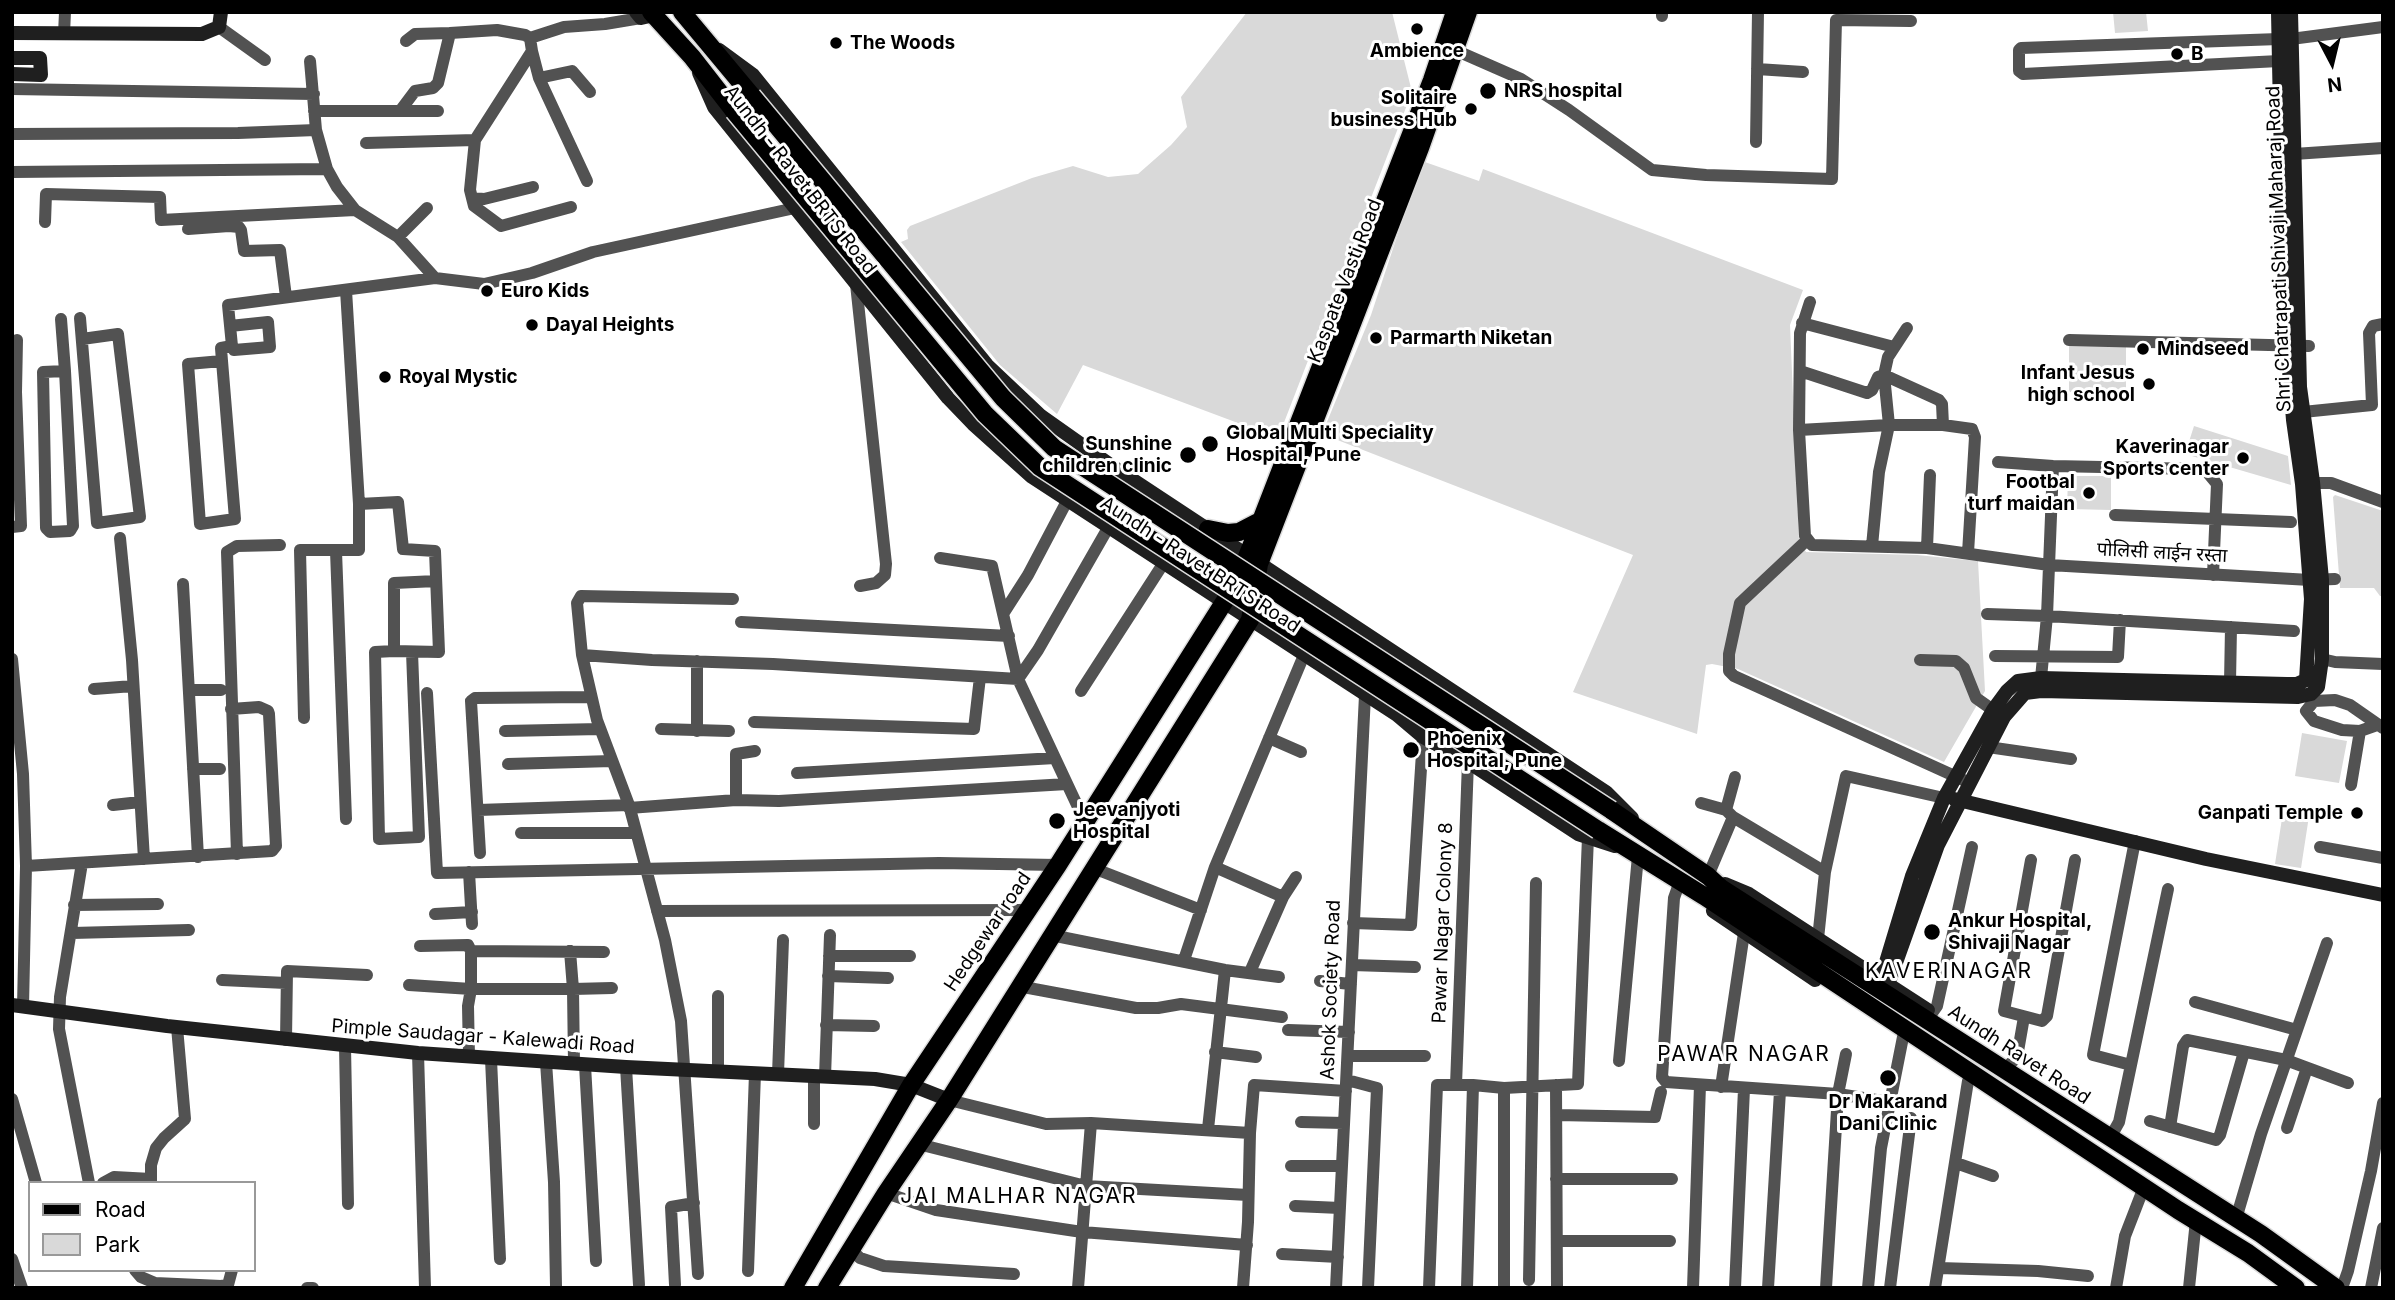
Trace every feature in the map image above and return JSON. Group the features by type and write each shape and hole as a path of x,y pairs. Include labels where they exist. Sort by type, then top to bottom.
{"main road":[{"path":"682,12 710,43"},
{"name":"Kaspate Vasti Road","path":"1450,48 1455,12"},
{"name":"Kaspate Vasti Road","path":"1254,560 1450,48 1468,12"},
{"path":"645,14 692,57"},
{"name":"Aundh Ravet Road","path":"710,43 1003,398 1054,449 1647,833 1712,880 2261,1234 2336,1288"},
{"name":"Aundh Ravet Road","path":"692,57 978,405 1014,444 1040,467 1593,833 1680,880 2063,1132 2196,1220 2275,1281 2296,1288"},
{"name":"Kaspate Vasti Road","path":"1254,560 1262,520 1318,393"},
{"path":"1208,529 1239,532 1262,520"},
{"path":"827,1288 949,1100 1018,986 1250,620 1254,560"},
{"name":"Hedgewar road","path":"793,1288 911,1084 1058,865 1254,560"}],"street":[{"path":"64,34 65,12"},
{"path":"1756,142 1758,12"},
{"name":"Shri Chatrapati Shivaji Maharaj Road","path":"2278,12 2288,65 2294,154 2288,183"},
{"name":"Shri Chatrapati Shivaji Maharaj Road","path":"2285,39 2291,12"},
{"path":"571,207 501,226 474,206 470,190 475,140 531,44 564,27 605,24 645,14"},
{"path":"12,33 202,34 220,20 265,60"},
{"path":"1450,48 1521,79 1652,170 1706,175 1832,179 1836,20 1910,21"},
{"path":"2288,65 2226,63 2022,74 2019,71 2019,50 2285,39 2383,27"},
{"path":"406,41 415,34 497,30 525,35 531,44 539,78 587,181"},
{"path":"400,111 415,91 433,88 439,83 450,33"},
{"path":"2225,41 2226,63"},
{"name":"Aundh - Ravet BRTS Road","path":"710,43 753,75 987,365 1012,391 1054,426 1606,792 1647,833"},
{"name":"Aundh - Ravet BRTS Road","path":"692,57 714,107 948,398 1032,477 1396,715 1423,737 1468,762 1578,834 1593,833"},
{"path":"12,58 40,58 41,75 12,74"},
{"path":"310,61 316,130 327,169 337,187 355,210 398,237 435,278"},
{"name":"Shri Chatrapati Shivaji Maharaj Road","path":"2288,65 2288,183 2300,387 2308,483 2322,580 2322,659 2318,687 2310,692 2308,674 2322,580"},
{"path":"1757,69 1803,72"},
{"path":"539,78 572,71 590,92"},
{"path":"12,89 314,94"},
{"path":"314,111 438,111"},
{"path":"12,134 316,130"},
{"path":"366,143 475,140"},
{"path":"2294,154 2383,148"},
{"path":"12,172 327,169"},
{"path":"472,198 484,199 533,187"},
{"path":"45,222 46,194 160,197 162,220 355,210"},
{"path":"398,237 427,208"},
{"path":"230,326 268,322 270,347 234,350 232,346 230,326 229,305 435,278 484,284 532,273 593,252 795,208"},
{"path":"188,229 239,227 244,251 280,250 286,297"},
{"path":"856,284 886,564 885,576 876,583 860,586"},
{"path":"304,718 300,550 359,550 359,505 346,290"},
{"path":"1810,302 1800,333 1799,430 1807,541 1740,603 1728,654 1729,671 1734,676 1970,783"},
{"path":"80,318 97,523 140,517 118,334 82,339"},
{"path":"61,319 65,371 73,526 70,531 50,532 46,528 43,372 65,371"},
{"path":"1802,323 1894,346"},
{"path":"2303,412 2377,404 2369,333 2373,326 2383,324"},
{"path":"1872,546 1878,472 1889,425 1884,374 1888,357 1908,328"},
{"path":"12,527 21,526 16,392 18,340"},
{"path":"2069,340 2298,346"},
{"path":"222,361 188,364 200,524 235,519 221,348 232,346"},
{"name":"Shri Chatrapati Shivaji Maharaj Road","path":"2298,346 2291,411 2308,483"},
{"path":"1800,371 1867,393 1872,390 1878,376 1884,374 1939,400 1942,404 1943,425"},
{"path":"1799,430 1943,425 1968,427 1975,432 1968,553"},
{"path":"1998,462 2199,469 2207,472 2217,484 2213,575"},
{"path":"2041,678 2047,616 2053,466"},
{"path":"1927,548 1930,475"},
{"path":"2308,483 2331,483 2383,502"},
{"path":"1003,614 1028,575 1068,501"},
{"path":"359,505 398,502 404,548 435,551 439,652 412,652 375,652 379,839 419,837 412,652"},
{"path":"2115,515 2291,522"},
{"path":"1018,679 1038,650 1108,528"},
{"path":"120,538 144,859"},
{"name":"पोलिसी लाईन रस्ता","path":"1807,541 1812,545 1823,546 1927,548 2049,565 2322,580"},
{"path":"237,855 227,552 237,546 280,545"},
{"path":"336,551 346,819"},
{"path":"940,558 992,566 1018,679 1085,822"},
{"path":"1081,691 1163,564"},
{"path":"394,652 394,583 436,581"},
{"path":"183,584 198,857"},
{"path":"698,1274 681,1021 657,911 629,806 590,696 582,655 577,603 581,596 733,599"},
{"path":"1987,614 2294,631"},
{"path":"1995,656 2118,657 2120,621"},
{"path":"741,622 1009,636"},
{"path":"2230,683 2231,627"},
{"path":"582,655 1018,679"},
{"path":"1184,960 1215,867 1304,655"},
{"path":"12,659 23,774 26,866 18,1006"},
{"path":"2322,659 2383,664"},
{"path":"1920,660 1956,662 1964,668 1976,698 1993,710"},
{"path":"697,662 697,731"},
{"path":"754,722 972,729 976,727 981,677"},
{"path":"1893,958 1912,876 1944,798 1993,710 2018,681 2041,678 2074,685 2287,697 2310,692"},
{"path":"1884,984 1938,845 2004,717 2025,693 2074,685 2287,684 2326,699 2341,701 2380,727"},
{"path":"94,689 133,686"},
{"path":"189,690 220,690"},
{"path":"2310,692 2306,710 2314,721 2342,730 2360,731 2380,727"},
{"path":"427,693 437,873 939,863 1058,865"},
{"name":"Ashok Society Road","path":"1336,1288 1365,695"},
{"path":"480,853 471,701 475,698 590,696"},
{"path":"26,866 272,851 276,846 269,714 258,707 231,709"},
{"path":"505,731 600,729"},
{"path":"662,729 729,731"},
{"path":"2351,785 2360,731"},
{"path":"1353,923 1411,925 1423,737"},
{"path":"1269,738 1301,752"},
{"path":"1988,747 2071,759"},
{"path":"736,800 736,754 755,751"},
{"path":"797,773 1055,758"},
{"path":"508,764 612,761"},
{"name":"Pawar Nagar Colony 8","path":"1456,1085 1468,762"},
{"path":"193,769 219,769"},
{"path":"1818,939 1825,872 1846,776 1961,800 2206,859 2383,895"},
{"path":"1735,777 1730,813 1712,880 1749,894 2062,1098 2075,1116"},
{"path":"478,810 736,800 779,801 1067,784"},
{"path":"113,804 140,803"},
{"path":"1702,803 1730,813 1825,872"},
{"path":"521,833 636,832"},
{"path":"1429,1288 1437,1085 1504,1088 1578,1084 1593,833"},
{"path":"2131,1065 2093,1055 2135,841"},
{"path":"1932,1013 1937,1006 1972,847"},
{"path":"2320,847 2383,858"},
{"path":"1619,1061 1636,854"},
{"path":"2031,860 2004,1011 2042,1021 2047,1016 2075,860"},
{"path":"82,863 60,998 59,1029 89,1181"},
{"path":"1215,867 1283,897"},
{"path":"1093,868 1201,910"},
{"path":"435,914 472,918 469,872"},
{"path":"1250,972 1283,897 1296,877"},
{"path":"1680,880 1674,898 1662,1077 1666,1082 1838,1094 1889,1102"},
{"path":"1530,1280 1536,883"},
{"path":"2110,1138 2119,1122 2168,889"},
{"path":"1700,893 1716,914 1867,1009 1968,1081 2042,1127 2063,1132"},
{"path":"75,905 158,904"},
{"path":"657,911 1027,910"},
{"path":"72,933 189,930"},
{"path":"1721,1087 1744,933"},
{"path":"814,1124 826,1025 830,935"},
{"path":"1051,935 1225,970 1279,977"},
{"path":"778,1074 783,940"},
{"path":"2236,1219 2286,1060 2327,943"},
{"path":"420,946 468,945 471,951 469,1057"},
{"path":"471,951 604,952"},
{"path":"570,951 596,1261"},
{"path":"829,956 910,956"},
{"path":"1352,965 1415,967"},
{"path":"286,1040 286,973 290,970 368,975"},
{"path":"1208,1129 1225,970"},
{"path":"828,976 888,978"},
{"path":"222,979 286,984"},
{"path":"1320,981 1351,984"},
{"path":"409,985 471,989 612,988"},
{"path":"1018,986 1136,1007 1158,1008 1181,1004 1282,1017"},
{"path":"718,996 718,1072"},
{"path":"2195,1002 2297,1030"},
{"name":"Pimple Saudagar - Kalewadi Road","path":"18,1006 286,1040 418,1053 626,1067 875,1079 911,1084 949,1100"},
{"path":"2010,1064 2017,1057 2024,1017"},
{"path":"826,1025 874,1026"},
{"path":"107,1181 114,1177 151,1181 151,1165 156,1148 183,1123 186,1116 177,1027"},
{"path":"1288,1030 1349,1032"},
{"path":"1868,1288 1874,1245 1879,1162 1903,1037"},
{"path":"2170,1127 2183,1046 2187,1040 2286,1060 2348,1083"},
{"path":"345,1046 348,1204"},
{"path":"1215,1052 1256,1057"},
{"path":"2150,1121 2216,1140 2244,1052"},
{"path":"418,1053 425,1288"},
{"path":"1826,1288 1838,1094 1846,1054"},
{"path":"1348,1056 1425,1056"},
{"path":"491,1059 500,1259"},
{"path":"547,1062 554,1182 556,1286"},
{"path":"626,1067 639,1285"},
{"path":"2287,1128 2307,1068"},
{"path":"748,1271 755,1073"},
{"path":"1936,1288 1968,1081"},
{"path":"1243,1288 1254,1085 1346,1085 1377,1088 1368,1288"},
{"path":"1467,1288 1473,1085"},
{"path":"1556,1085 1557,1288"},
{"path":"1693,1288 1700,1085"},
{"path":"1504,1088 1504,1288"},
{"path":"1735,1288 1744,1089"},
{"path":"1557,1115 1655,1117 1661,1091"},
{"path":"1768,1288 1780,1091"},
{"path":"12,1099 35,1181"},
{"path":"949,1100 1046,1124 1091,1123 1250,1133"},
{"path":"2342,1288 2368,1184 2383,1103"},
{"path":"1890,1288 1911,1118"},
{"path":"1301,1122 1344,1123"},
{"path":"1078,1288 1091,1123"},
{"path":"918,1144 1086,1186 1248,1195"},
{"path":"1955,1163 1993,1176"},
{"path":"1291,1166 1341,1166"},
{"path":"1556,1179 1672,1179"},
{"path":"2116,1288 2125,1236 2144,1187"},
{"path":"886,1194 936,1210 1082,1232 1247,1245"},
{"path":"675,1285 671,1207 694,1203"},
{"path":"1295,1206 1340,1208"},
{"path":"2189,1288 2196,1220"},
{"path":"2371,1288 2383,1228"},
{"path":"1557,1241 1670,1241"},
{"path":"851,1250 860,1258 884,1266 1014,1273"},
{"path":"1282,1254 1338,1257"},
{"path":"12,1259 22,1288"},
{"path":"1938,1268 2038,1271 2088,1276"},
{"path":"137,1272 155,1283 221,1286 228,1285 231,1272"},
{"path":"307,1288 313,1287"}],"green space":[{"path":"1247,12 1392,12 1412,92 1278,438 1083,365 1057,414 1000,365 901,242 908,239 907,230 910,226 1032,178 1073,166 1108,177 1138,174 1187,127 1181,97"},
{"path":"2113,12 2146,12 2148,31 2115,33"},
{"path":"1422,161 1479,181 1483,169 1803,290 1790,325 1799,540 1806,552 1917,555 1978,561 1985,691 1944,762 1738,669 1712,664 1706,665 1697,734 1573,692 1633,555 1322,434 1371,315"},
{"path":"2069,345 2126,346 2126,394 2069,392"},
{"name":"Kaverinagar Sports center","path":"2194,426 2288,456 2291,485 2185,454"},
{"name":"Footbal turf maidan","path":"2068,476 2111,476 2111,510 2067,509"},
{"path":"2335,495 2383,511 2383,596 2374,588 2340,588 2333,497"},
{"path":"2302,733 2347,741 2339,783 2295,776"},
{"path":"2283,812 2309,816 2301,868 2275,864"}],"place":[{"name":"Ambience","path":"1417,29"},
{"name":"The Woods","path":"836,43"},
{"name":"B","path":"2177,54"},
{"name":"NRS hospital","path":"1488,91"},
{"name":"Solitaire business Hub","path":"1471,109"},
{"name":"Euro Kids","path":"487,291"},
{"name":"Dayal Heights","path":"532,325"},
{"name":"Parmarth Niketan","path":"1376,338"},
{"name":"Mindseed","path":"2143,349"},
{"name":"Royal Mystic","path":"385,377"},
{"name":"Infant Jesus high school","path":"2149,384"},
{"name":"Global Multi Speciality Hospital, Pune","path":"1210,444"},
{"name":"Sunshine children clinic","path":"1188,455"},
{"name":"Kaverinagar Sports center","path":"2243,458"},
{"name":"Footbal turf maidan","path":"2089,493"},
{"name":"Phoenix Hospital, Pune","path":"1411,750"},
{"name":"Ganpati Temple","path":"2357,813"},
{"name":"Jeevanjyoti Hospital","path":"1057,821"},
{"name":"Ankur Hospital, Shivaji Nagar","path":"1932,932"},
{"name":"Dr Makarand Dani Clinic","path":"1888,1078"}],"district":[{"name":"KAVERINAGAR","path":"1949,972"},
{"name":"PAWAR NAGAR","path":"1744,1055"},
{"name":"JAI MALHAR NAGAR","path":"1019,1197"}]}
